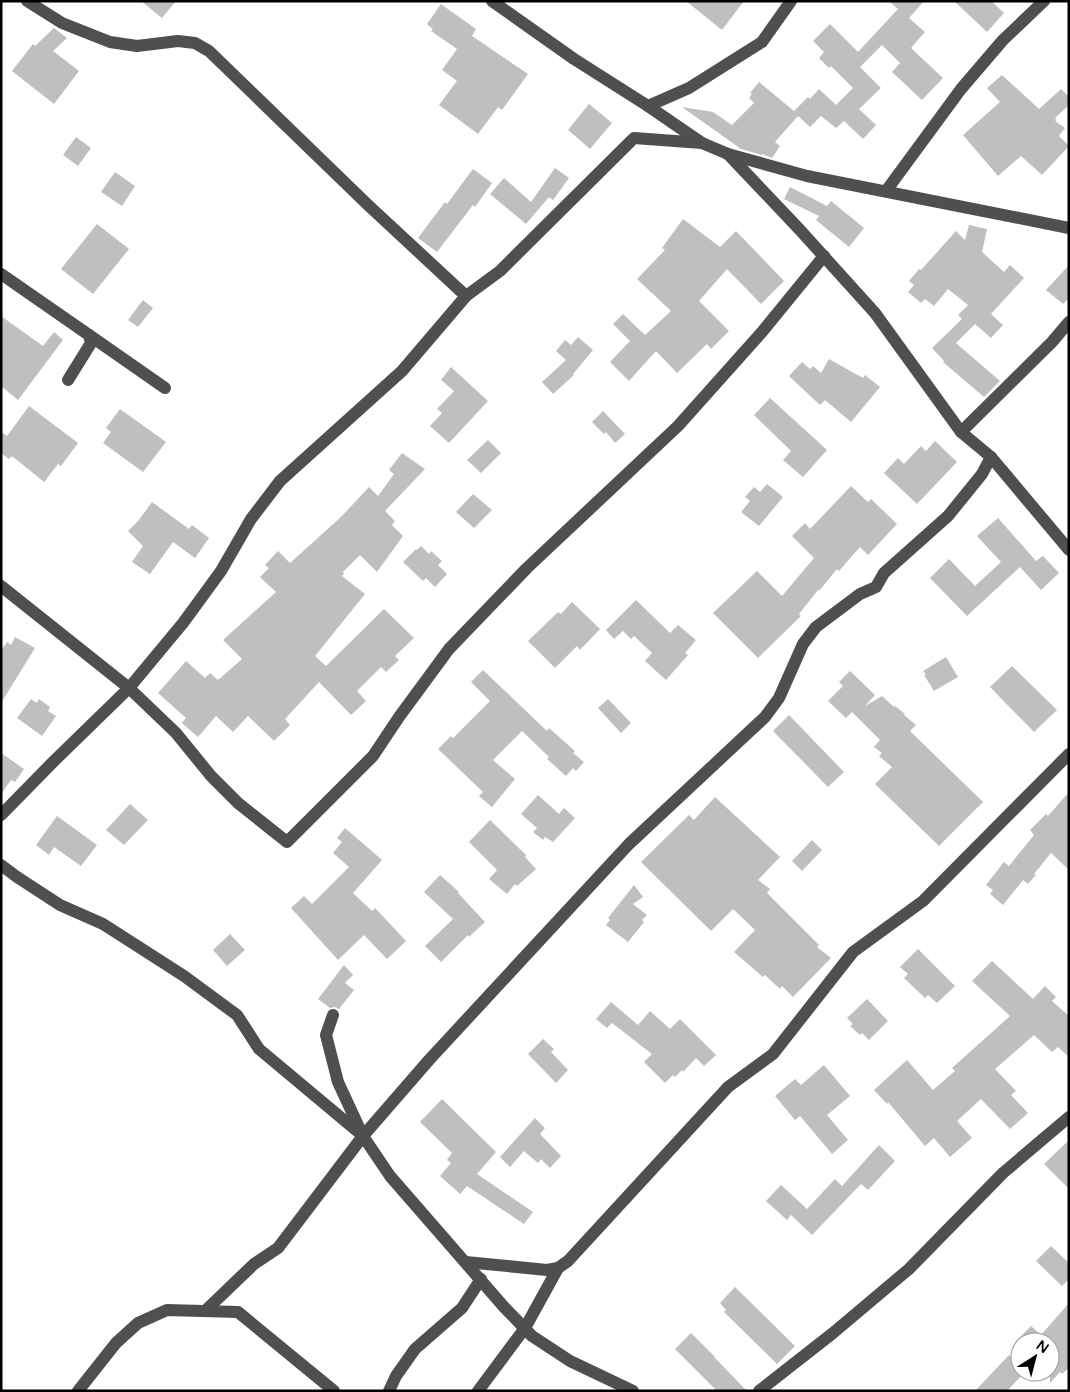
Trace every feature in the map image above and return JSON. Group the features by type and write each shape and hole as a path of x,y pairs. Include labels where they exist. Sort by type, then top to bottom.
{"street":[{"path":"27,1 62,23 110,42 137,46 178,41 195,43 209,51 368,205 466,296"},
{"path":"492,1 574,59 648,106 702,144 728,154 807,176 1069,228"},
{"path":"648,106 689,88 762,42 791,1"},
{"path":"886,191 960,89 1003,40 1044,1"},
{"path":"1,815 129,688 183,623 221,571 251,519 280,481 402,371 466,296 500,271 634,138 702,144"},
{"path":"728,154 875,313 961,432 991,457 1069,550"},
{"path":"1,586 129,688 176,733 211,776 238,804 287,842 373,756 399,716 450,649 527,568 678,426 762,332 824,256"},
{"path":"1,274 165,388"},
{"path":"961,432 1052,342 1069,322"},
{"path":"68,380 91,343 89,336"},
{"path":"205,1311 254,1264 278,1248 363,1136 435,1053 629,844 765,717 779,698 803,644 816,627 860,594 876,587 884,573 948,516 982,474 991,457"},
{"path":"466,1262 547,1270 558,1268 568,1261 728,1087 773,1054 853,952 923,901 1069,754"},
{"path":"1,865 16,877 60,905 103,924 184,976 229,1009 236,1015 259,1049 363,1136"},
{"path":"333,1015 326,1035 338,1082 363,1136 390,1176 532,1336 570,1361 633,1391"},
{"path":"759,1391 833,1333 909,1269 1003,1173 1069,1117"},
{"path":"478,1391 525,1328 558,1268"},
{"path":"389,1391 396,1376 415,1348 462,1308 481,1279"},
{"path":"78,1391 116,1343 138,1323 167,1310 238,1312 334,1391"}],"building":[{"path":"141,1 176,1 162,18"},
{"path":"686,1 744,1 722,30"},
{"path":"889,1 924,1 909,18 925,32 911,48 943,78 922,100 892,72 900,63 882,45 860,67 881,88 859,109 876,125 863,139 844,121 836,128 821,116 810,127 798,116 775,142 780,146 772,158 741,149 682,107 713,112 732,125 754,103 749,98 752,94 750,93 759,82 794,111 808,97 810,99 819,89 836,105 853,88 831,66 829,68 819,58 824,52 813,41 830,24 858,52 898,9"},
{"path":"954,1 991,1 1004,13 987,32"},
{"path":"441,4 476,29 472,36 528,74 502,110 498,107 478,134 439,105 457,81 442,70 457,49 431,31 433,29 427,24"},
{"path":"54,28 67,38 53,51 79,71 54,104 12,71 33,44 35,46"},
{"path":"1002,75 1039,109 1061,89 1069,97 1069,105 1055,118 1057,120 1055,121 1065,128 1059,136 1069,146 1042,175 1021,156 998,176 963,135 1000,102 987,88"},
{"path":"589,104 612,123 590,149 568,130"},
{"path":"76,137 91,148 78,166 63,155"},
{"path":"555,168 569,178 553,200 549,197 526,224 490,194 504,178 531,202"},
{"path":"473,169 492,183 475,207 473,205 437,252 418,238"},
{"path":"115,172 135,186 122,206 101,192"},
{"path":"790,187 827,206 831,201 864,228 849,247 816,220 819,216 784,199"},
{"path":"683,219 720,247 736,231 784,281 761,304 727,269 699,301 729,331 711,349 707,344 677,373 656,351 629,381 610,362 630,341 613,324 623,314 645,335 671,311 637,279 665,250 662,248"},
{"path":"97,224 129,249 93,294 61,269"},
{"path":"969,225 987,229 982,252 1004,272 1010,265 1024,278 991,314 1003,325 991,338 975,324 956,343 1000,381 984,397 943,362 932,348 962,319 958,315 968,305 948,289 934,306 925,299 921,303 908,292 914,285 909,281 919,269 921,270 956,231 965,240"},
{"path":"1069,265 1069,298 1063,304 1046,290"},
{"path":"143,300 153,308 138,327 128,320"},
{"path":"1,316 43,346 54,332 63,340 18,400 1,386"},
{"path":"578,337 593,350 574,375 553,394 542,382 566,360 556,351 565,340 571,345"},
{"path":"829,359 863,378 865,375 880,387 851,422 825,400 820,405 789,376 802,362 810,369 813,366 821,373"},
{"path":"451,367 488,401 449,443 430,426 442,413 437,409 454,391 441,380"},
{"path":"770,398 827,450 803,477 783,460 791,451 754,415"},
{"path":"29,406 78,443 61,466 58,464 44,482 12,456 9,459 1,453 1,432 7,436"},
{"path":"120,409 166,442 143,472 103,443 111,432 106,428"},
{"path":"603,411 625,434 615,443 606,432 604,434 592,422"},
{"path":"488,440 501,453 481,473 467,460"},
{"path":"935,441 957,462 917,504 884,473 898,458 904,464 921,446 926,451"},
{"path":"402,453 425,469 385,511 395,521 392,525 403,536 377,572 360,555 343,572 342,576 365,594 315,656 326,666 384,609 414,638 395,656 399,660 386,672 381,667 357,691 366,701 351,715 319,682 285,719 290,725 274,741 248,716 233,732 216,716 198,737 182,723 186,718 158,693 186,661 205,678 210,673 218,680 242,659 223,640 276,592 260,577 269,568 265,565 278,551 290,563 341,517 369,487 378,496 394,474 389,470"},
{"path":"767,484 783,497 759,526 741,512 750,501 745,497 754,487 760,492"},
{"path":"851,486 868,502 871,499 897,524 868,555 860,547 839,571 837,569 799,614 801,616 758,658 713,613 757,571 782,596 814,558 792,536 805,523 810,529"},
{"path":"473,494 492,510 474,528 456,512"},
{"path":"152,502 189,529 192,525 209,538 195,558 173,542 150,574 132,562 143,546 128,531"},
{"path":"998,518 1036,561 1043,556 1059,573 1041,590 1020,567 967,616 930,578 949,559 975,586 1001,562 977,536"},
{"path":"421,546 429,554 431,551 442,561 438,565 447,574 435,587 426,578 423,581 403,562"},
{"path":"636,600 670,633 678,625 696,640 685,653 688,655 666,680 645,661 652,653 634,636 631,639 623,631 614,639 606,630"},
{"path":"572,602 600,629 580,650 577,646 555,668 528,641 558,612 561,614"},
{"path":"15,637 35,648 1,703 1,651 7,642 11,645"},
{"path":"946,657 958,677 934,691 923,671"},
{"path":"1012,666 1057,710 1034,732 990,687"},
{"path":"483,670 547,731 549,728 575,751 573,753 584,762 576,771 573,768 566,776 547,759 549,757 522,731 493,760 515,779 492,807 479,796 483,792 438,749 451,736 453,738 490,701 471,682"},
{"path":"850,671 875,695 865,706 882,696 905,714 916,725 910,731 983,802 939,846 875,784 892,767 879,756 882,753 874,747 880,740 852,712 846,718 828,701 843,686 839,682"},
{"path":"31,699 37,703 39,699 50,707 48,711 56,716 42,736 17,718"},
{"path":"608,699 631,723 621,733 598,708"},
{"path":"789,715 844,772 828,787 773,731"},
{"path":"1,753 24,769 15,782 11,780 1,794"},
{"path":"1069,792 1069,870 1051,853 1028,884 1023,880 1003,905 990,894 993,890 986,885 1004,862 1009,866 1034,835 1030,830 1046,814 1048,816"},
{"path":"538,795 559,814 564,808 575,818 553,842 545,837 543,840 533,832 537,828 521,814"},
{"path":"715,797 780,857 758,880 770,889 767,893 819,945 817,947 831,958 793,997 782,986 780,989 765,975 763,977 734,952 755,930 733,909 711,931 641,862 689,815 694,820"},
{"path":"130,804 148,820 124,845 106,830"},
{"path":"57,816 97,845 81,866 54,847 49,855 36,845"},
{"path":"490,820 526,855 525,857 536,869 517,886 515,884 507,894 489,879 497,870 469,842"},
{"path":"345,828 382,860 353,893 372,911 375,908 406,941 387,959 364,935 338,960 291,908 304,896 312,904 349,867 333,853 342,842 337,838"},
{"path":"812,840 822,850 802,871 792,861"},
{"path":"440,875 459,892 485,922 469,937 468,935 441,962 425,946 453,919 424,892"},
{"path":"634,885 643,897 633,904 647,915 642,920 644,922 628,942 606,925 610,920 608,918"},
{"path":"230,934 245,950 227,966 213,950"},
{"path":"918,949 955,986 937,1003 928,995 925,998 904,978 908,974 900,967"},
{"path":"992,961 1033,999 1045,986 1056,997 1052,1001 1069,1016 1069,1057 1058,1047 1052,1052 1034,1035 995,1069 1016,1091 1011,1095 1028,1113 1010,1129 981,1099 957,1121 972,1138 950,1157 934,1138 925,1146 888,1102 887,1104 874,1090 907,1060 933,1090 955,1071 952,1068 1010,1016 972,981"},
{"path":"344,965 353,975 345,983 354,990 339,1009 335,1007 330,1008 318,999"},
{"path":"867,999 888,1021 869,1040 850,1026 853,1024 847,1018"},
{"path":"611,1002 638,1025 650,1011 670,1029 680,1019 716,1055 704,1066 696,1058 683,1072 682,1070 675,1077 673,1075 665,1083 644,1062 652,1054 612,1023 607,1028 596,1019"},
{"path":"543,1039 554,1049 551,1052 568,1070 556,1083 528,1054"},
{"path":"824,1065 850,1096 827,1115 848,1140 832,1154 800,1116 795,1120 775,1096 795,1079 801,1085"},
{"path":"442,1099 496,1152 477,1174 533,1212 524,1224 467,1186 460,1194 440,1176 451,1163 447,1160 452,1153 420,1122"},
{"path":"535,1118 545,1128 540,1134 561,1156 550,1168 541,1159 538,1163 524,1151 510,1167 500,1157"},
{"path":"1069,1140 1069,1189 1044,1164"},
{"path":"879,1145 895,1161 868,1190 861,1184 812,1235 791,1215 787,1220 766,1201 781,1185 807,1209 835,1179 842,1186"},
{"path":"1051,1246 1069,1263 1069,1279 1062,1286 1036,1261"},
{"path":"735,1287 795,1346 777,1364 724,1312 726,1310 720,1303"},
{"path":"1069,1303 1069,1368 1062,1374 1060,1372 1060,1332 1044,1332"},
{"path":"1031,1326 1038,1332 1025,1332"},
{"path":"691,1333 747,1391 717,1391 675,1349"},
{"path":"1009,1355 1010,1382 1016,1382 1007,1391 975,1391"}]}
